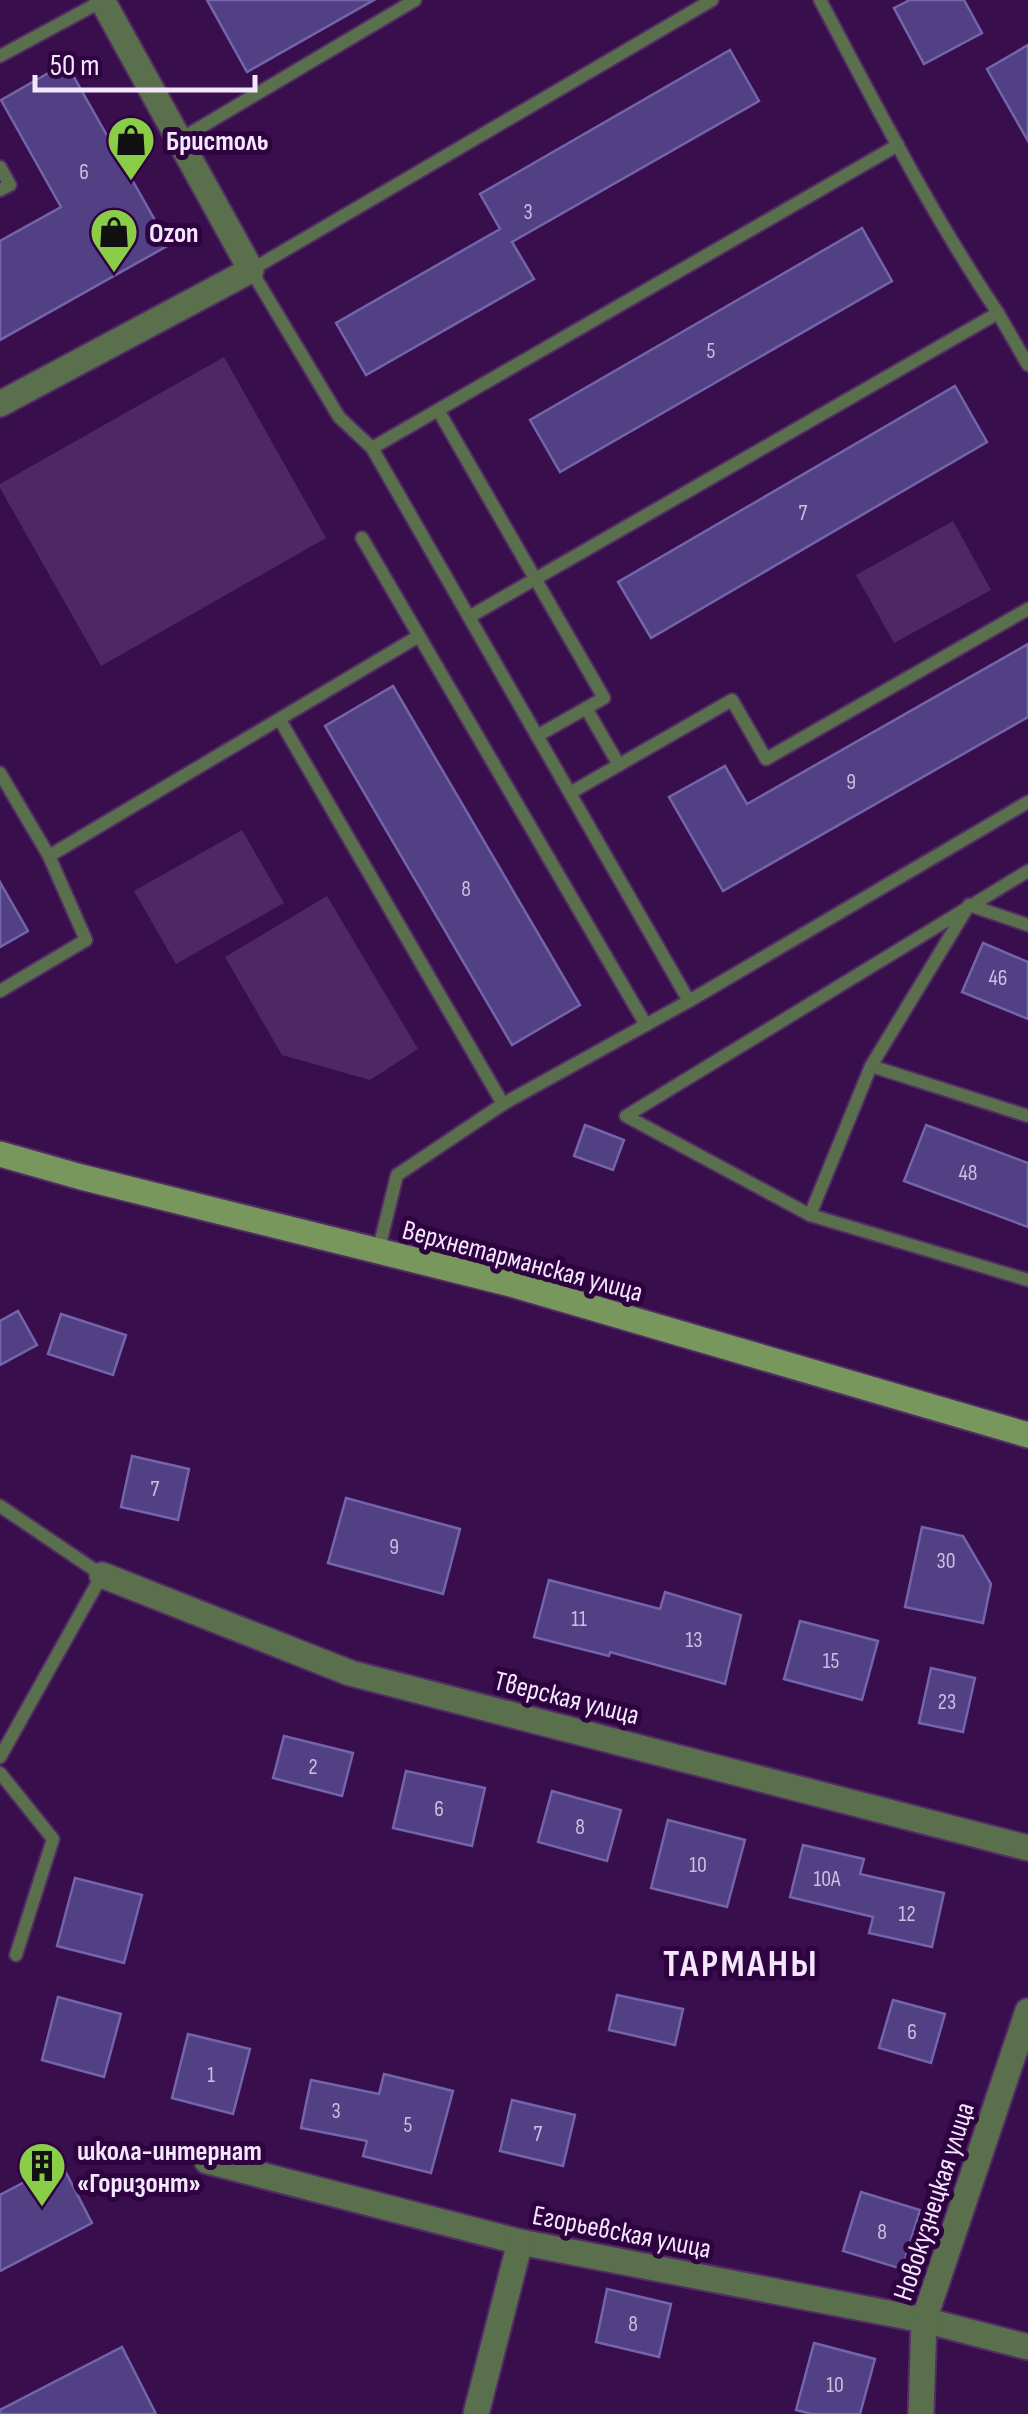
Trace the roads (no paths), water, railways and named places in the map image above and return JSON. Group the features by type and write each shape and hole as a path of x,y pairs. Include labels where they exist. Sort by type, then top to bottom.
{"street":[{"path":"0,404 251,270 102,0"},
{"name":"Верхнетарманская улица","path":"0,1154 511,1284 1028,1435"},
{"name":"Тверская улица","path":"102,1575 350,1673 1028,1848"},
{"name":"Новокузнецкая улица","path":"921,2414 924,2320 1028,2011"},
{"name":"Егорьевская улица","path":"206,2160 520,2242 924,2320 1028,2348"},
{"path":"476,2414 520,2242"}],"lane":[{"path":"0,56 102,0"},
{"path":"179,140 415,0"},
{"path":"689,1001 372,448 339,416 251,270 712,0"},
{"path":"820,0 898,146 1028,365"},
{"path":"372,448 898,146"},
{"path":"0,167 10,185 0,190"},
{"path":"469,618 998,313"},
{"path":"438,410 604,698 537,736"},
{"path":"362,538 646,1024"},
{"path":"570,793 732,700 766,759 1028,608"},
{"path":"50,856 420,636"},
{"path":"586,708 618,765"},
{"path":"280,720 503,1104"},
{"path":"0,772 50,856 86,940 0,991"},
{"path":"378,1252 397,1175 503,1104 689,1001 1028,802"},
{"path":"1028,870 626,1116 810,1215 1028,1280"},
{"path":"969,905 1028,925"},
{"path":"810,1215 872,1066 969,905"},
{"path":"872,1066 1028,1116"},
{"path":"0,1506 102,1575 0,1757"},
{"path":"0,1773 52,1839 16,1956"}],"place":[{"name":"Бристоль","path":"131,182"},
{"name":"Ozon","path":"114,274"},
{"name":"школа-интернат «Горизонт»","path":"42,2208"}],"district":[{"name":"ТАРМАНЫ","path":"741,1963"}]}
